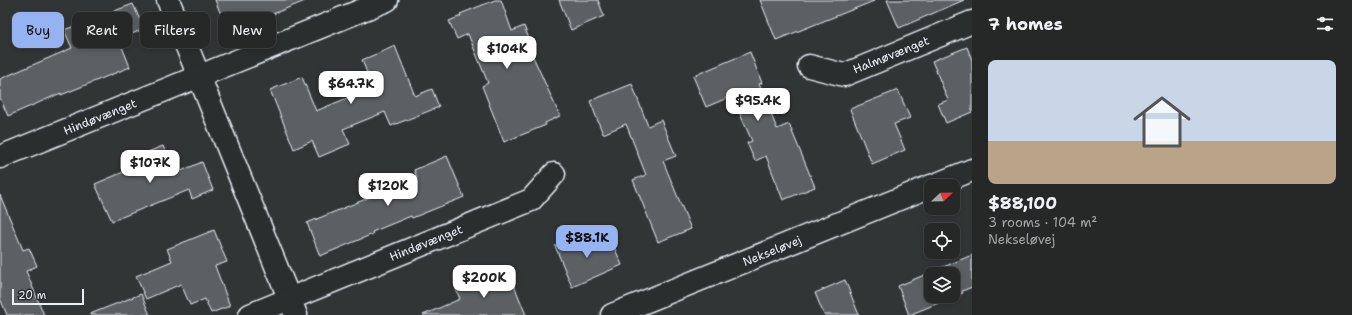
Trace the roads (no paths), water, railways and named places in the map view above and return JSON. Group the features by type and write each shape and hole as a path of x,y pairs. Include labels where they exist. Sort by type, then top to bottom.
{"street":[{"path":"168,0 293,307"},
{"name":"Hindøvænget","path":"0,157 387,0"},
{"name":"Halmøvænget","path":"809,66 844,75 972,22"},
{"name":"Nekseløvej","path":"949,179 972,170"},
{"name":"Hindøvænget","path":"250,315 293,307 531,200 554,174"},
{"name":"Nekseløvej","path":"612,315 924,189"}]}
